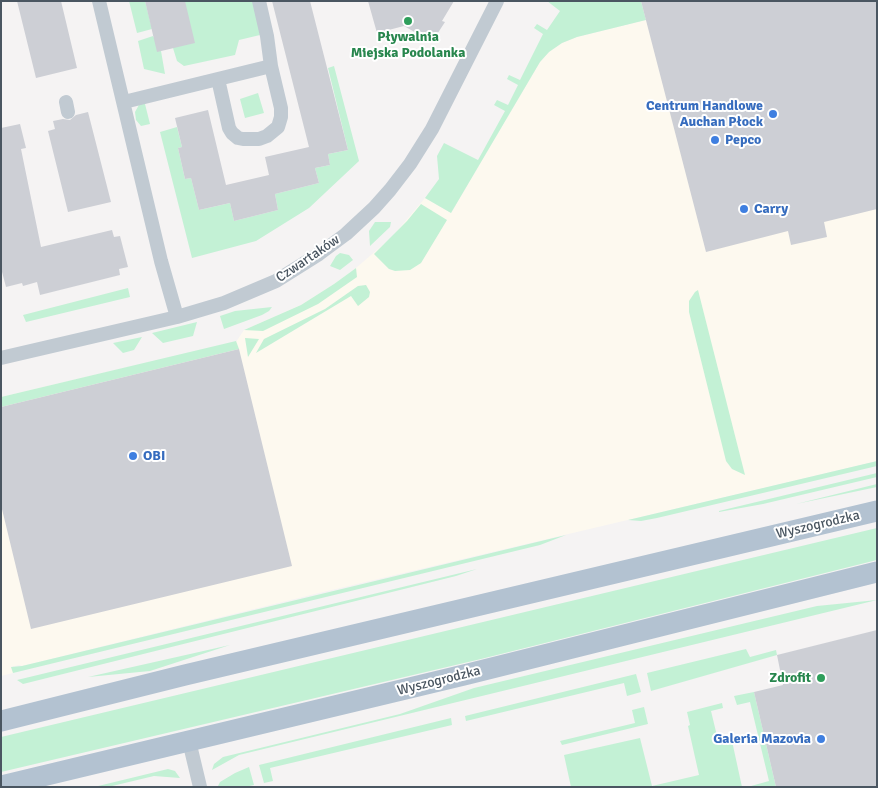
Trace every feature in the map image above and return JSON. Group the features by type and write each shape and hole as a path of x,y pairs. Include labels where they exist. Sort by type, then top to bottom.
{"main road":[{"name":"Wyszogrodzka","path":"1,721 185,674 877,512"},
{"name":"Wyszogrodzka","path":"1,786 877,572"}],"street":[{"path":"99,1 161,261 178,317"},
{"path":"218,78 229,128 238,138 259,139 278,127 281,108 259,1"},
{"name":"Czwartaków","path":"1,358 178,317 249,294 286,276 328,248 374,208 424,144 497,1"},
{"path":"124,102 271,66"},
{"path":"189,741 200,787"}],"shaded area":[{"path":"877,1 877,461 319,593 22,666 19,665 11,667 13,673 1,676 1,397 236,342 244,330 301,305 356,268 392,237 425,198 451,213 540,62 549,52 562,43 577,37 646,20"}],"green space":[{"path":"129,1 145,1 152,29 137,33"},
{"path":"185,1 254,1 260,35 239,40 235,55 184,66 177,61 173,48"},
{"path":"547,1 641,1 646,20 577,37 562,43 549,52 540,62 451,213 425,198 439,179 437,156 444,143 478,160 505,111 494,105 497,100 508,105 518,85 507,79 509,75 520,80 543,34 534,28 537,24 547,30 560,11"},
{"path":"153,36 161,51 165,74 144,69 138,41"},
{"path":"334,66 359,161 309,208 256,241 192,258 160,132 177,127 182,147 178,148 185,179 191,178 199,210 230,203 234,221 278,210 275,194 319,183 315,168 330,165 328,154 348,150 328,68"},
{"path":"258,93 264,113 245,118 240,99"},
{"path":"144,100 150,124 141,126 136,120 135,112"},
{"path":"421,204 447,220 421,263 410,270 395,271 389,269 374,254"},
{"path":"375,222 391,222 390,227 370,246 369,231"},
{"path":"340,253 349,255 353,260 340,270 330,266"},
{"path":"356,268 357,277 318,304 263,331 244,330 301,305"},
{"path":"366,285 370,292 369,297 358,306 351,296 256,353 264,339 325,309 358,286"},
{"path":"128,288 130,297 26,322 23,315"},
{"path":"698,290 745,475 732,469 726,461 689,312 689,301"},
{"path":"272,307 262,315 224,329 220,316 235,311"},
{"path":"197,322 193,336 163,343 152,333"},
{"path":"142,337 134,350 123,353 113,343"},
{"path":"245,338 259,339 248,357"},
{"path":"236,341 239,349 1,407 1,397"},
{"path":"877,461 877,466 657,518 641,521 628,520"},
{"path":"877,473 877,477 763,504 719,512 719,511"},
{"path":"877,484 877,487 796,504"},
{"path":"877,528 877,560 481,659 1,772 1,737"},
{"path":"566,535 540,545 13,673 11,667 22,666"},
{"path":"477,569 456,576 23,684 17,680"},
{"path":"877,600 239,755 212,770 214,764 223,757 400,714 474,688 817,606"},
{"path":"230,645 150,671 88,677"},
{"path":"746,649 750,657 776,650 777,655 651,691 647,673"},
{"path":"636,674 641,692 627,696 624,683 466,721 465,716"},
{"path":"754,692 776,787 751,786 769,781 750,702 737,705 734,696"},
{"path":"722,703 723,708 711,711 718,740 726,737 732,741 742,787 571,787 564,755 640,738 652,786 699,775 688,726 690,725 687,712"},
{"path":"644,707 648,724 562,745 560,741 635,723 632,710"},
{"path":"451,718 452,725 270,768 273,781 264,783 259,765"},
{"path":"249,767 254,785 245,787 218,786 220,782"},
{"path":"168,769 175,771 180,778 154,776 108,787 94,787"}],"building":[{"path":"17,1 61,1 77,68 36,78"},
{"path":"145,1 185,1 195,43 157,52"},
{"path":"272,1 310,1 348,150 328,154 330,165 315,168 319,183 275,194 278,210 234,221 230,203 199,210 191,178 185,179 178,148 182,147 175,118 208,110 226,185 269,175 265,157 309,147"},
{"name":"Pływalnia Miejska Podolanka","path":"368,1 454,1 442,21 445,22 432,42 404,26 377,33"},
{"name":"Centrum Handlowe Auchan Płock","path":"641,1 877,1 877,209 824,222 827,237 791,245 788,231 706,252"},
{"path":"88,112 111,202 68,212 48,131 55,129 53,121 70,120 76,115"},
{"path":"20,124 26,148 21,149 41,247 112,230 114,237 120,236 128,267 119,269 120,275 40,295 37,282 23,286 22,283 6,287 1,268 1,128"},
{"name":"OBI","path":"239,349 292,566 31,629 1,505 1,407"},
{"name":"Galeria Mazovia","path":"877,630 877,787 776,787 754,692 783,685 777,655"}],"place":[{"name":"Pływalnia Miejska Podolanka","path":"408,21"},
{"name":"Centrum Handlowe Auchan Płock","path":"773,114"},
{"name":"Pepco","path":"715,140"},
{"name":"Carry","path":"744,209"},
{"name":"OBI","path":"133,456"},
{"name":"Zdrofit","path":"821,678"},
{"name":"Galeria Mazovia","path":"821,739"}]}
